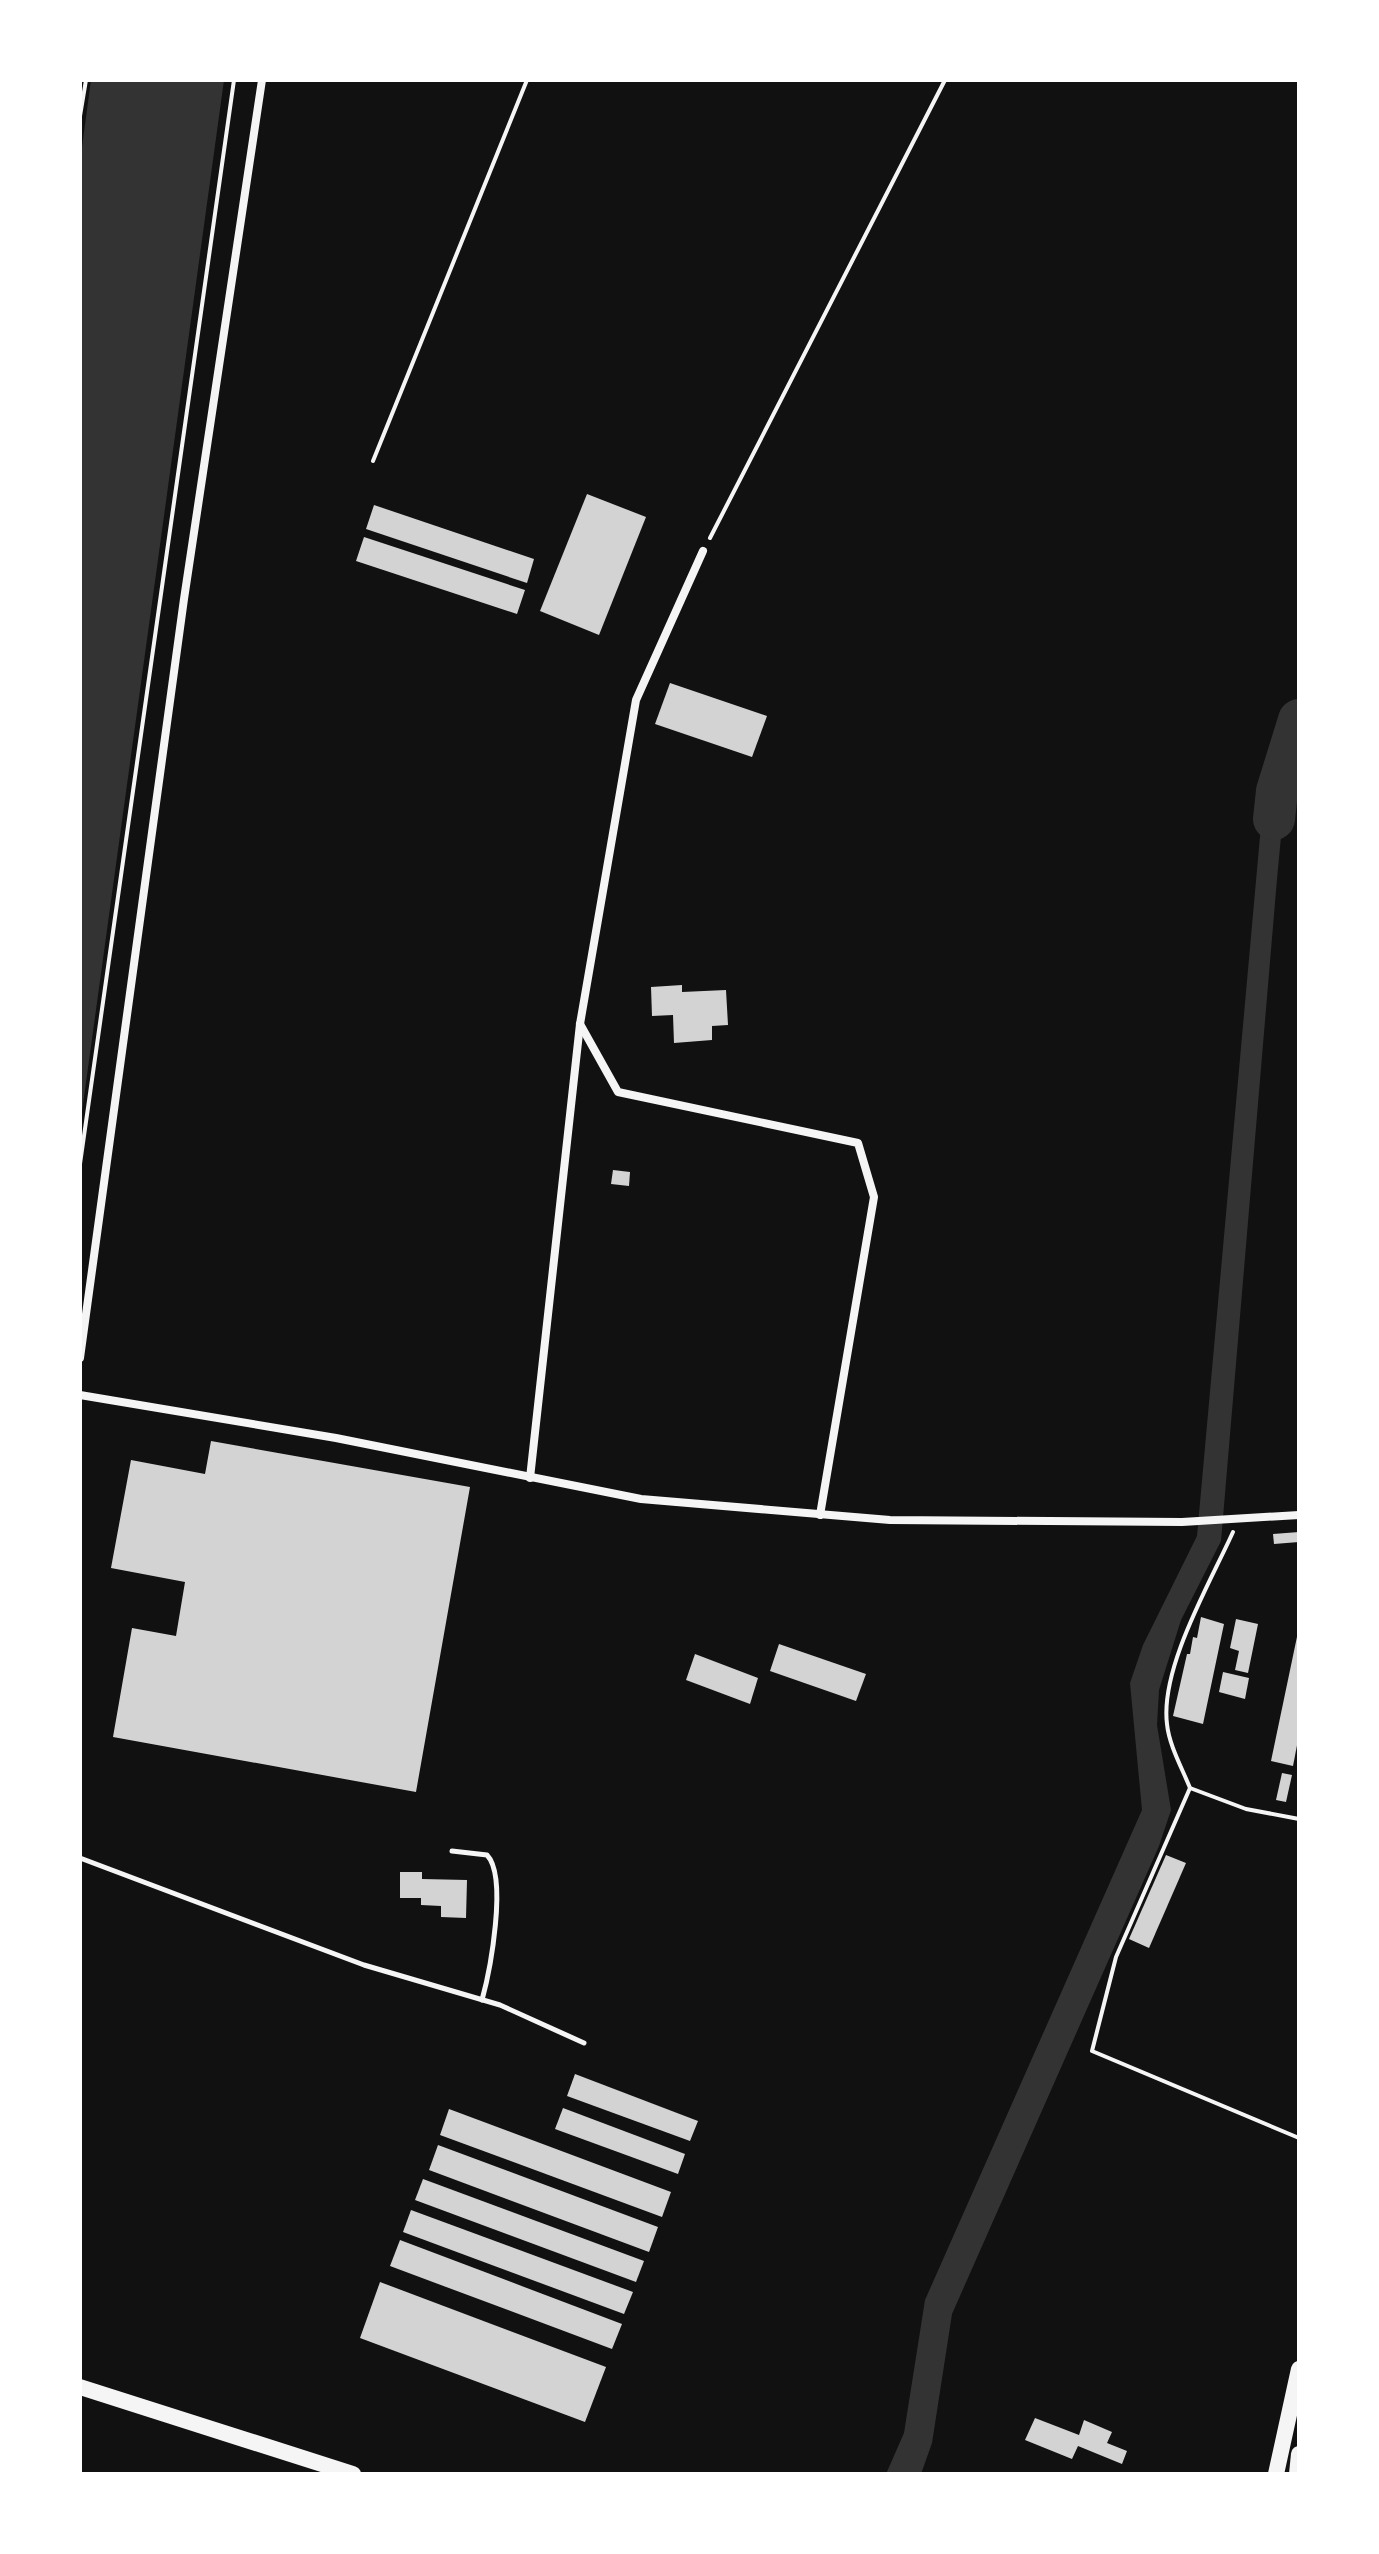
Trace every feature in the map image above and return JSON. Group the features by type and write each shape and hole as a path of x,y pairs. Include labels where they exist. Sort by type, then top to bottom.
{"main road":[{"path":"1276,2474 1299,2369"},
{"path":"80,2387 353,2474"},
{"path":"1297,2474 1299,2454"}],"street":[{"path":"80,1358 186,583 262,80"},
{"path":"530,1478 580,1024 636,700 703,551"},
{"path":"580,1024 618,1092 858,1143 874,1197 820,1515"},
{"path":"80,1395 336,1438 641,1499 905,1520 1239,1519 1299,1515"}],"lane":[{"path":"452,1851 487,1855 495,1869 493,1934 482,2000"},
{"path":"80,1858 364,1965 525,2015 584,2043"}],"path":[{"path":"80,116 86,80"},
{"path":"80,1164 234,80"},
{"path":"373,461 527,80"},
{"path":"703,551 945,80"},
{"path":"1239,1519 1180,1646 1166,1710 1167,1728 1190,1788 1116,1957 1092,2051 1299,2138"},
{"path":"1190,1788 1246,1809 1299,1819"}],"shaded area":[{"path":"91,80 224,80 80,1126 80,162"},
{"path":"1281,763 1294,767 1286,784 1277,879 1221,1541 1181,1620 1159,1690 1157,1725 1171,1810 1159,1846 952,2314 932,2443 921,2474 886,2474 904,2433 925,2300 1142,1810 1130,1683 1143,1645 1197,1536 1264,792"}],"building":[{"path":"587,494 646,517 599,635 540,611"},
{"path":"374,505 534,559 527,583 366,529"},
{"path":"364,537 525,590 517,614 356,561"},
{"path":"670,683 767,716 752,757 655,724"},
{"path":"682,985 682,992 726,990 728,1025 712,1026 712,1040 674,1043 673,1015 652,1016 651,987"},
{"path":"613,1170 630,1172 629,1186 611,1184"},
{"path":"211,1441 470,1487 416,1792 113,1737 132,1628 176,1636 185,1582 111,1568 131,1460 205,1474"},
{"path":"1299,1532 1299,1542 1274,1544 1273,1534"},
{"path":"1201,1617 1224,1624 1203,1724 1173,1716 1187,1654 1190,1654 1193,1637 1197,1638"},
{"path":"1236,1619 1258,1624 1248,1673 1235,1670 1239,1651 1230,1648"},
{"path":"1298,1632 1299,1735 1293,1766 1271,1761"},
{"path":"779,1644 866,1674 856,1701 770,1671"},
{"path":"695,1654 758,1678 750,1704 686,1680"},
{"path":"1223,1672 1249,1678 1245,1699 1219,1692"},
{"path":"1282,1773 1292,1775 1286,1802 1276,1800"},
{"path":"1166,1855 1186,1863 1149,1948 1129,1939"},
{"path":"400,1872 422,1872 422,1879 467,1880 466,1918 441,1917 441,1906 421,1905 421,1898 400,1898"},
{"path":"575,2074 698,2121 690,2141 567,2096"},
{"path":"563,2108 685,2154 678,2174 555,2129"},
{"path":"449,2109 671,2192 662,2217 440,2135"},
{"path":"438,2145 658,2227 649,2252 429,2170"},
{"path":"423,2179 644,2261 636,2282 415,2200"},
{"path":"411,2210 633,2292 624,2314 403,2232"},
{"path":"400,2240 622,2324 612,2349 390,2266"},
{"path":"380,2282 606,2367 585,2422 360,2338"},
{"path":"1035,2418 1079,2435 1084,2420 1112,2432 1107,2443 1127,2451 1122,2464 1078,2446 1072,2459 1025,2440"}],"waterway":[{"path":"1274,819 1277,791 1299,720"}]}
